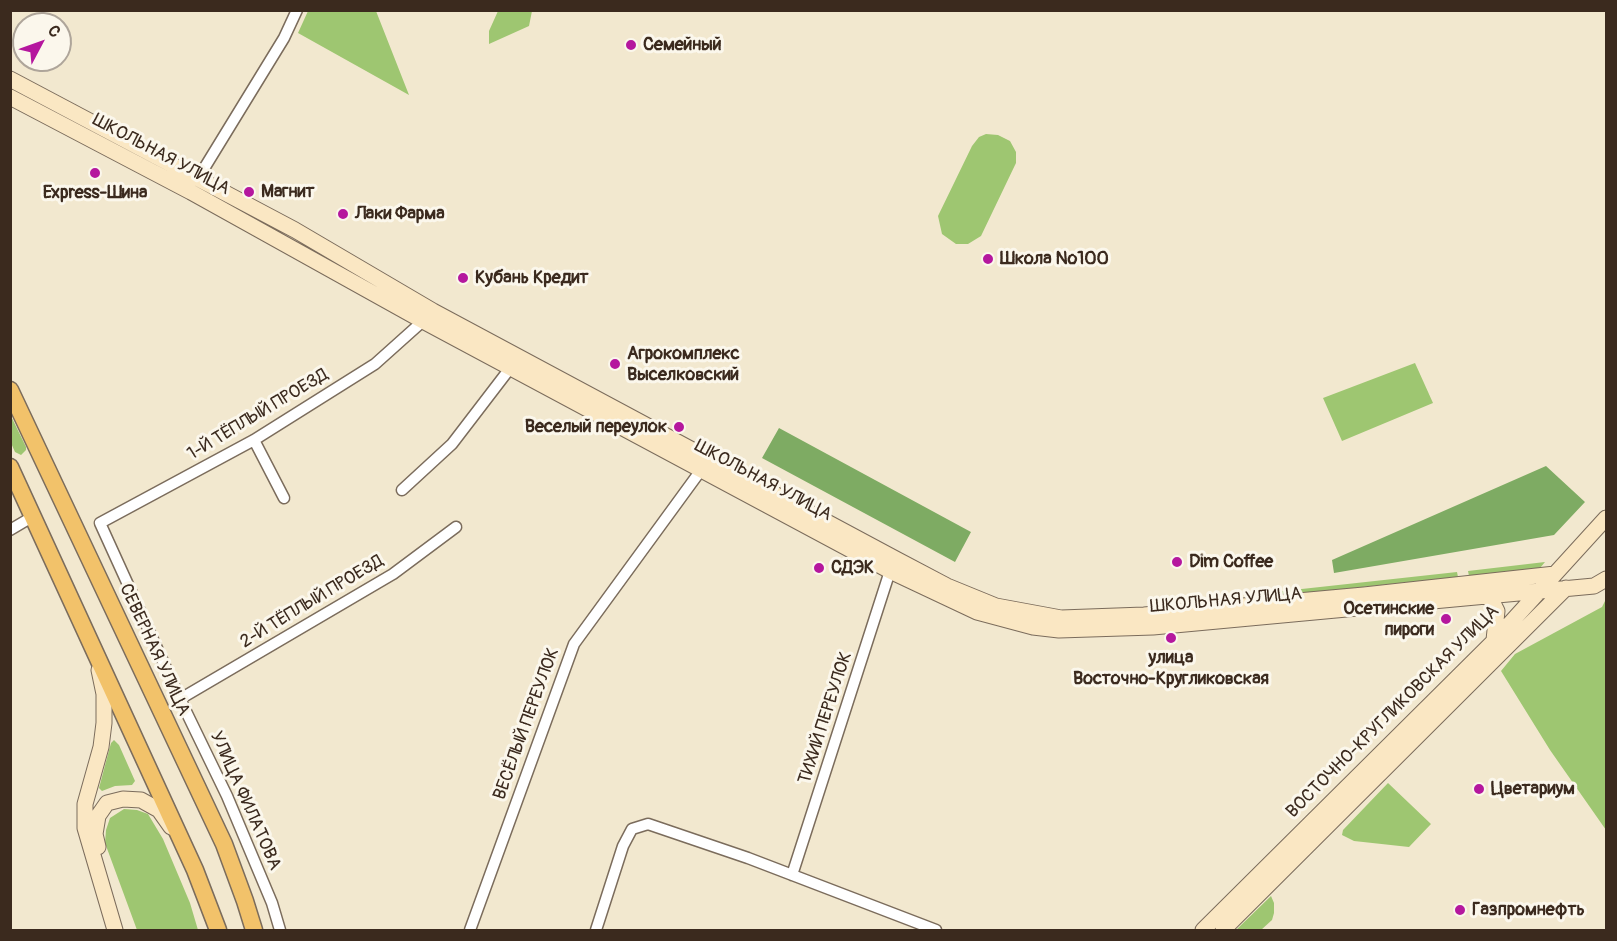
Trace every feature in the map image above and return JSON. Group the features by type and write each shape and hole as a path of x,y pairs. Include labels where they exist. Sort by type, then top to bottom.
{"main road":[{"name":"ШКОЛЬНАЯ УЛИЦА","path":"10,80 295,231 890,571 977,612 1024,625 1059,630 1162,627 1566,588"},
{"name":"ШКОЛЬНАЯ УЛИЦА","path":"10,97 191,192 423,321 511,367 947,586 996,606 1061,618 1101,618 1364,595 1555,574"},
{"name":"СЕВЕРНАЯ УЛИЦА","path":"10,390 224,844 254,930"},
{"path":"10,467 183,845 218,930"},
{"name":"ВОСТОЧНО-КРУГЛИКОВСКАЯ УЛИЦА","path":"1203,930 1494,641 1606,518"},
{"path":"1566,588 1594,586 1606,579"},
{"name":"ВОСТОЧНО-КРУГЛИКОВСКАЯ УЛИЦА","path":"1223,930 1566,588"},
{"path":"1477,595 1486,596 1492,601 1497,611 1494,641"},
{"path":"96,656 104,694 104,723 101,747 85,804 85,828 115,930"},
{"path":"123,930 95,834 98,816 107,803 123,798 141,800 159,810 183,845"}],"street":[{"path":"197,180 284,38 297,10"},
{"name":"1-Й ТЁПЛЫЙ ПРОЕЗД","path":"100,523 254,440 375,364 423,321"},
{"path":"402,490 453,444 511,367"},
{"path":"254,440 284,498"},
{"name":"ВЕСЁЛЫЙ ПЕРЕУЛОК","path":"470,930 574,644 705,464"},
{"path":"10,530 32,517"},
{"name":"УЛИЦА ФИЛАТОВА","path":"100,523 227,796 272,903 280,930"},
{"name":"2-Й ТЁПЛЫЙ ПРОЕЗД","path":"180,699 393,574 456,527"},
{"name":"ТИХИЙ ПЕРЕУЛОК","path":"792,874 890,571"},
{"path":"596,930 623,846 632,829 648,824 792,874 936,930"}],"green space":[{"path":"308,11 376,11 409,95 298,33"},
{"path":"498,11 532,11 529,26 489,44 489,31"},
{"path":"986,134 998,135 1010,141 1016,152 1016,163 981,236 968,244 956,244 942,234 938,216 972,146 979,137"},
{"path":"1415,363 1433,403 1342,441 1323,398"},
{"path":"10,414 26,447 21,455 15,452 11,443"},
{"path":"779,428 971,532 955,562 762,458"},
{"path":"1546,466 1585,502 1554,535 1334,573 1332,560"},
{"path":"1545,562 1540,568 1469,576 1468,571"},
{"path":"1457,572 1458,577 1248,599 1247,595"},
{"path":"1606,599 1606,830 1550,750 1501,671 1515,654 1602,607"},
{"path":"114,740 119,745 135,781 132,785 115,786 102,791 99,788 111,743"},
{"path":"1388,783 1431,824 1409,847 1354,841 1342,835 1343,830"},
{"path":"124,809 148,814 163,839 190,903 198,930 137,930 105,843 110,818"},
{"path":"1271,896 1274,903 1272,920 1261,930 1236,930"}],"place":[{"name":"Семейный","path":"631,45"},
{"name":"Express-Шина","path":"95,173"},
{"name":"Магнит","path":"249,192"},
{"name":"Лаки Фарма","path":"343,214"},
{"name":"Школа №100","path":"988,259"},
{"name":"Кубань Кредит","path":"463,278"},
{"name":"Агрокомплекс Выселковский","path":"615,364"},
{"name":"Веселый переулок","path":"679,427"},
{"name":"Dim Coffee","path":"1177,562"},
{"name":"СДЭК","path":"819,568"},
{"name":"Осетинские пироги","path":"1446,619"},
{"name":"улица Восточно-Кругликовская","path":"1171,638"},
{"name":"Цветариум","path":"1479,789"},
{"name":"Газпромнефть","path":"1460,910"}]}
